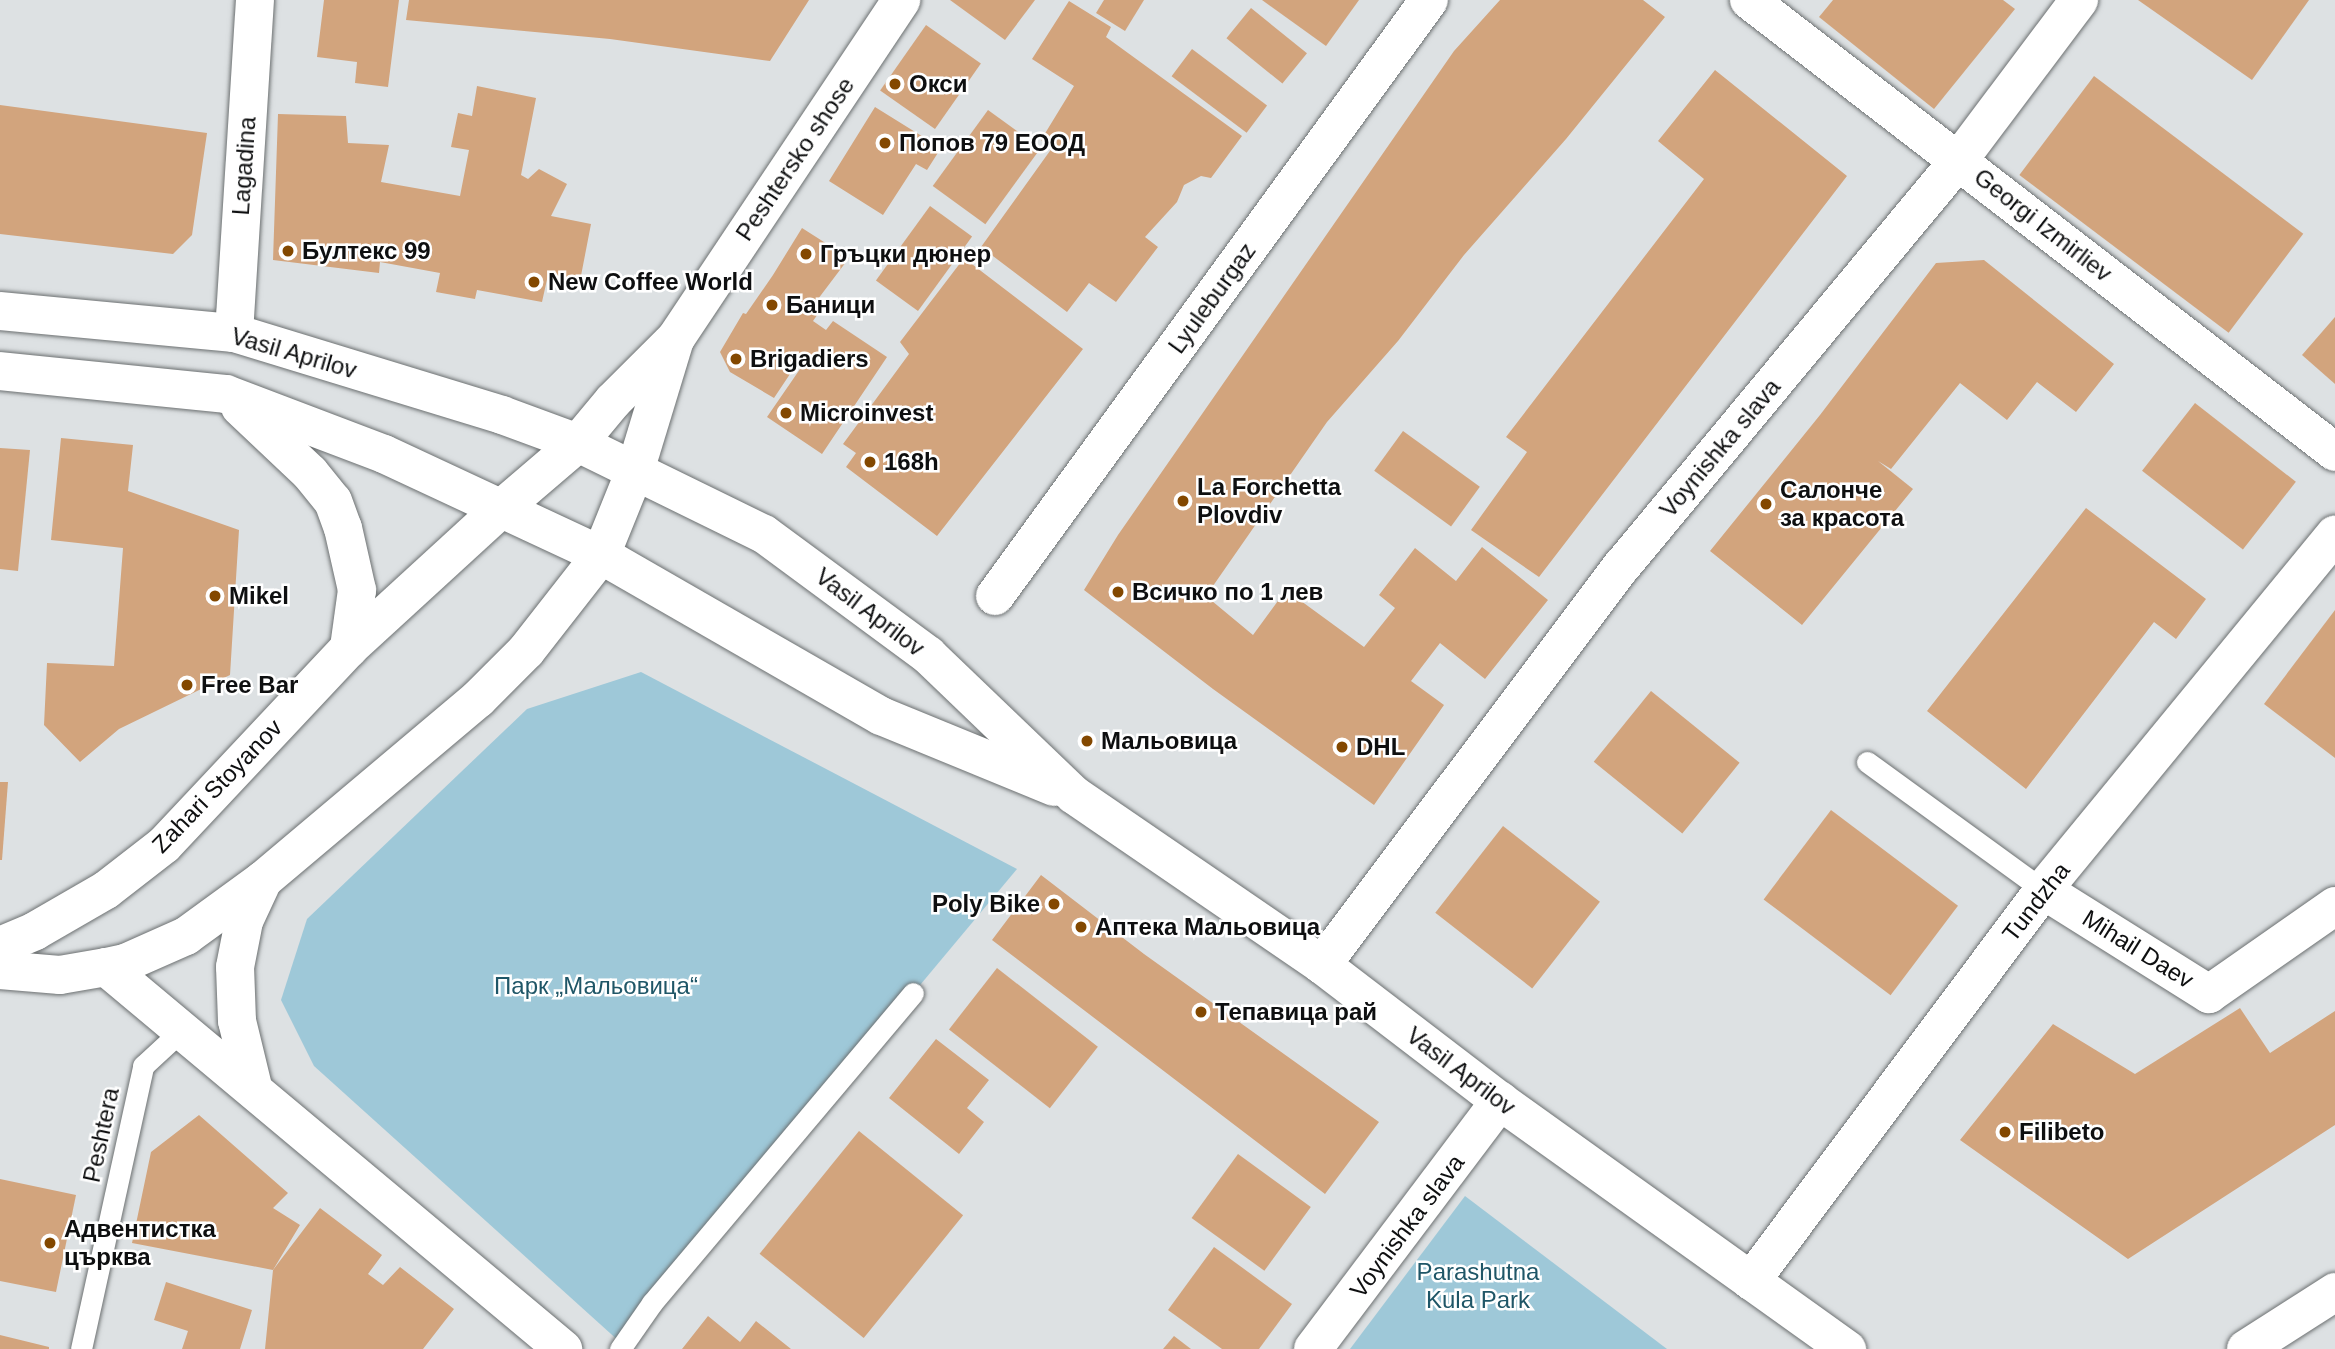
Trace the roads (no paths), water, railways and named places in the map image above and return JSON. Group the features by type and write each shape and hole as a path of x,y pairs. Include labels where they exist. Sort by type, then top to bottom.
{"street":[{"name":"Lagadina","path":"234,333 255,0"},
{"name":"Peshtersko shose","path":"502,508 578,443 613,401 676,338 901,0"},
{"name":"Lyuleburgaz","path":"995,596 1429,0"},
{"name":"Georgi Izmirliev","path":"1749,0 2335,452"},
{"name":"Voynishka slava","path":"1322,965 1622,566 1959,160 2079,0"},
{"name":"Vasil Aprilov","path":"0,311 234,333 502,415 578,443 764,534 928,655 1074,795 1322,965 1500,1101 1847,1349"},
{"path":"0,970 60,975 106,967 125,963 186,936 263,880 478,699 526,651 601,555 635,471 676,338"},
{"path":"0,371 226,394 384,454 502,508"},
{"path":"226,394 310,473 333,501 343,528 357,590 349,649"},
{"name":"Vasil Aprilov","path":"502,508 601,555 881,716 1074,795"},
{"name":"Zahari Stoyanov","path":"0,946 35,931 106,890 164,845 349,649 502,508"},
{"name":"Tundzha","path":"1751,1281 2043,890 2335,534"},
{"path":"253,1087 237,1021 235,967 244,921 263,880"},
{"name":"Mihail Daev","path":"2043,890 2209,994 2335,906"},
{"path":"106,967 253,1087 563,1349"},
{"name":"Voynishka slava","path":"1313,1349 1500,1101"},
{"path":"2246,1349 2335,1292"}],"lane":[{"path":"1867,762 2043,890"},
{"path":"620,1349 652,1303 913,993"},
{"name":"Peshtera","path":"81,1349 143,1066 182,1030"}],"place":[{"name":"Окси","path":"895,84"},
{"name":"Попов 79 ЕООД","path":"885,143"},
{"name":"Бултекс 99","path":"288,251"},
{"name":"Гръцки дюнер","path":"806,254"},
{"name":"New Coffee World","path":"534,282"},
{"name":"Баници","path":"772,305"},
{"name":"Brigadiers","path":"736,359"},
{"name":"Microinvest","path":"786,413"},
{"name":"168h","path":"870,462"},
{"name":"La Forchetta Plovdiv","path":"1183,501"},
{"name":"Салонче за красота","path":"1766,504"},
{"name":"Всичко по 1 лев","path":"1118,592"},
{"name":"Mikel","path":"215,596"},
{"name":"Free Bar","path":"187,685"},
{"name":"Мальовица","path":"1087,741"},
{"name":"DHL","path":"1342,747"},
{"name":"Poly Bike","path":"1054,904"},
{"name":"Аптека Мальовица","path":"1081,927"},
{"name":"Тепавица рай","path":"1201,1012"},
{"name":"Filibeto","path":"2005,1132"},
{"name":"Адвентистка църква","path":"50,1243"}],"park label":[{"name":"Парк „Мальовица“","path":"596,986"},
{"name":"Parashutna Kula Park","path":"1478,1286"}]}
